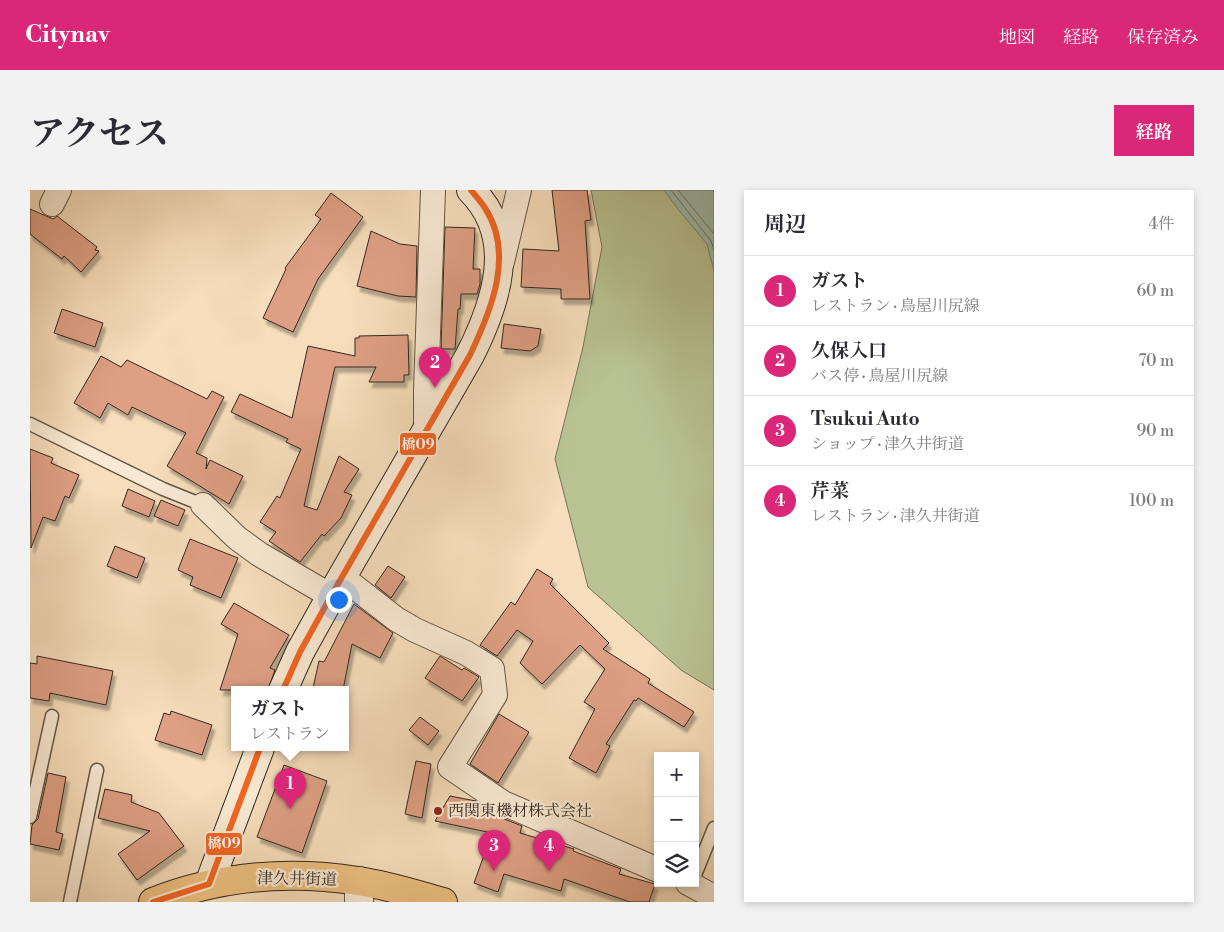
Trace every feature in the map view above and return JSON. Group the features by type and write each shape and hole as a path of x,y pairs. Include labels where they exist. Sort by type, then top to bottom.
{"highway":[{"name":"津久井街道","path":"152,902 209,884 252,877 281,876 306,876 359,892 443,902"}],"main road":[{"path":"285,686 300,652 336,586 464,367 490,310 498,281 499,254 492,226 485,209 471,190"},
{"path":"209,884 259,751"}],"street":[{"path":"426,431 433,190"},
{"path":"498,281 519,190"},
{"path":"202,505 237,538 259,554 336,586 416,630 466,653 492,669 495,695 450,766 504,803 654,868"},
{"path":"699,887 714,897"}],"lane":[{"path":"30,424 163,489 202,505"},
{"path":"30,817 52,716"},
{"path":"70,902 98,770"},
{"path":"699,863 714,828"}],"green space":[{"path":"591,190 670,190 714,253 714,690 681,670 588,587 555,459 583,347 602,247"}],"water":[{"path":"664,190 714,190 714,271 707,244"}],"building":[{"path":"552,190 587,190 591,220 585,221 590,299 561,299 561,289 521,287 523,249 559,251"},
{"path":"331,193 363,217 318,279 293,332 263,318 285,268 321,219 315,215"},
{"path":"30,209 53,219 57,216 97,247 95,250 99,251 81,272 64,256 62,259 30,234"},
{"path":"445,227 475,228 473,269 480,269 480,284 477,294 461,294 455,349 441,349"},
{"path":"371,231 400,244 417,246 416,297 398,296 357,286"},
{"path":"62,309 103,323 95,347 54,333"},
{"path":"504,324 541,329 538,346 530,351 501,348"},
{"path":"408,335 409,375 404,375 404,382 369,382 376,367 335,367 304,506 317,510 339,456 359,469 344,492 352,495 341,518 324,536 322,534 300,562 269,541 276,532 260,522 277,496 280,498 301,449 286,442 288,439 231,412 240,394 292,418 308,346 355,356 355,338 359,338 359,336"},
{"path":"101,356 121,367 127,360 207,399 212,391 224,397 196,453 207,458 206,469 210,460 243,476 229,504 167,466 186,433 132,407 128,415 108,403 100,418 74,403"},
{"path":"30,449 53,458 51,463 79,475 69,498 65,496 55,521 43,517 31,548"},
{"path":"128,489 155,501 149,517 122,506"},
{"path":"161,500 185,510 178,526 154,516"},
{"path":"190,539 238,558 221,598 190,585 193,577 178,570"},
{"path":"115,546 145,558 137,578 107,566"},
{"path":"388,566 405,577 391,598 375,585"},
{"path":"537,569 553,579 550,584 609,643 603,649 650,679 648,683 694,712 684,727 638,698 636,701 634,700 606,744 610,746 596,773 569,758 595,709 584,702 605,669 580,645 542,684 520,663 533,641 517,630 497,656 480,645 511,602 515,605"},
{"path":"234,603 289,635 270,668 275,670 269,686 231,686 231,690 220,690 238,634 221,624"},
{"path":"354,604 393,633 380,658 352,644 344,686 313,686 319,661 324,662"},
{"path":"37,656 113,671 106,705 50,693 49,701 30,698 30,663 37,664"},
{"path":"440,656 462,670 464,668 479,677 462,701 425,678"},
{"path":"171,711 212,725 202,755 155,740 164,713 170,715"},
{"path":"499,714 529,732 498,783 470,764"},
{"path":"420,717 439,731 428,745 409,730"},
{"path":"416,761 431,764 422,818 405,814"},
{"path":"284,765 327,781 302,853 257,837"},
{"path":"48,773 66,777 56,832 63,834 59,850 30,844 32,825 38,819"},
{"path":"105,789 132,795 131,802 159,813 184,846 137,880 118,854 150,831 98,818"},
{"path":"450,796 476,801 497,816 522,826 520,833 574,849 573,851 621,869 619,874 654,884 649,902 630,902 564,879 561,891 504,874 498,892 474,883 492,833 435,821"}],"transit line":[{"name":"橋09","path":"285,686 300,652 331,596 470,355 485,320 497,282 498,244 494,226 485,208 471,190"},
{"name":"橋09","path":"153,902 209,884 259,751"}],"place":[{"name":"久保入口","path":"435,388"},
{"name":"ガスト","path":"290,809"},
{"name":"西関東機材株式会社","path":"438,811"},
{"name":"Tsukui Auto","path":"494,871"},
{"name":"芹菜","path":"549,871"}]}
